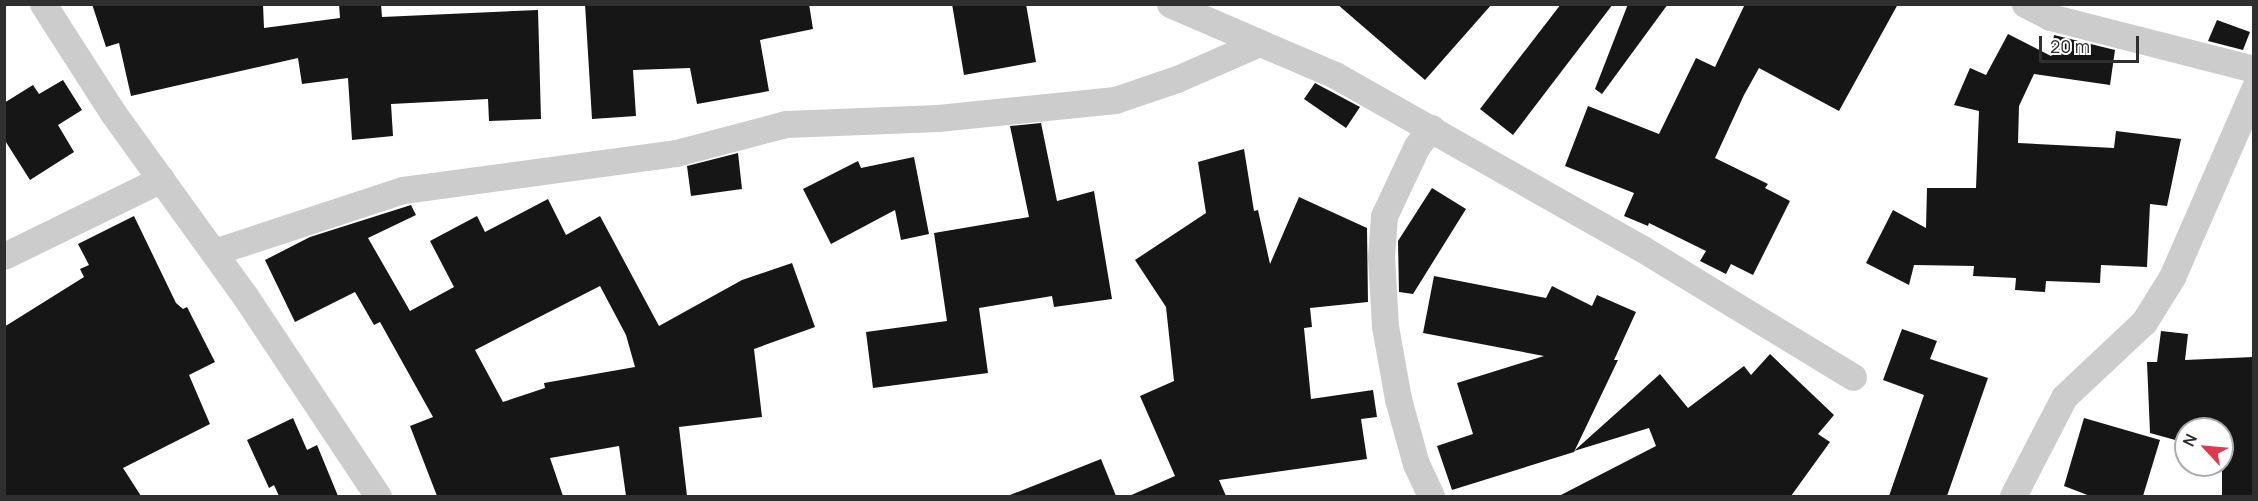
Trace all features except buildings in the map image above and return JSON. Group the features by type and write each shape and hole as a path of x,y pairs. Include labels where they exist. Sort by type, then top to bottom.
{"street":[{"path":"43,4 378,496"},
{"path":"1170,4 1335,75 1641,248 1853,377"},
{"path":"2025,4 2050,17 2253,69"},
{"path":"214,252 403,190 676,153 786,124 938,118 1115,100 1178,79 1259,43"},
{"path":"2013,496 2064,397 2144,322 2172,277 2253,89"},
{"path":"1431,128 1417,146 1384,216 1381,257 1385,326 1398,399 1416,464 1431,496"},
{"path":"4,256 161,179"}]}
